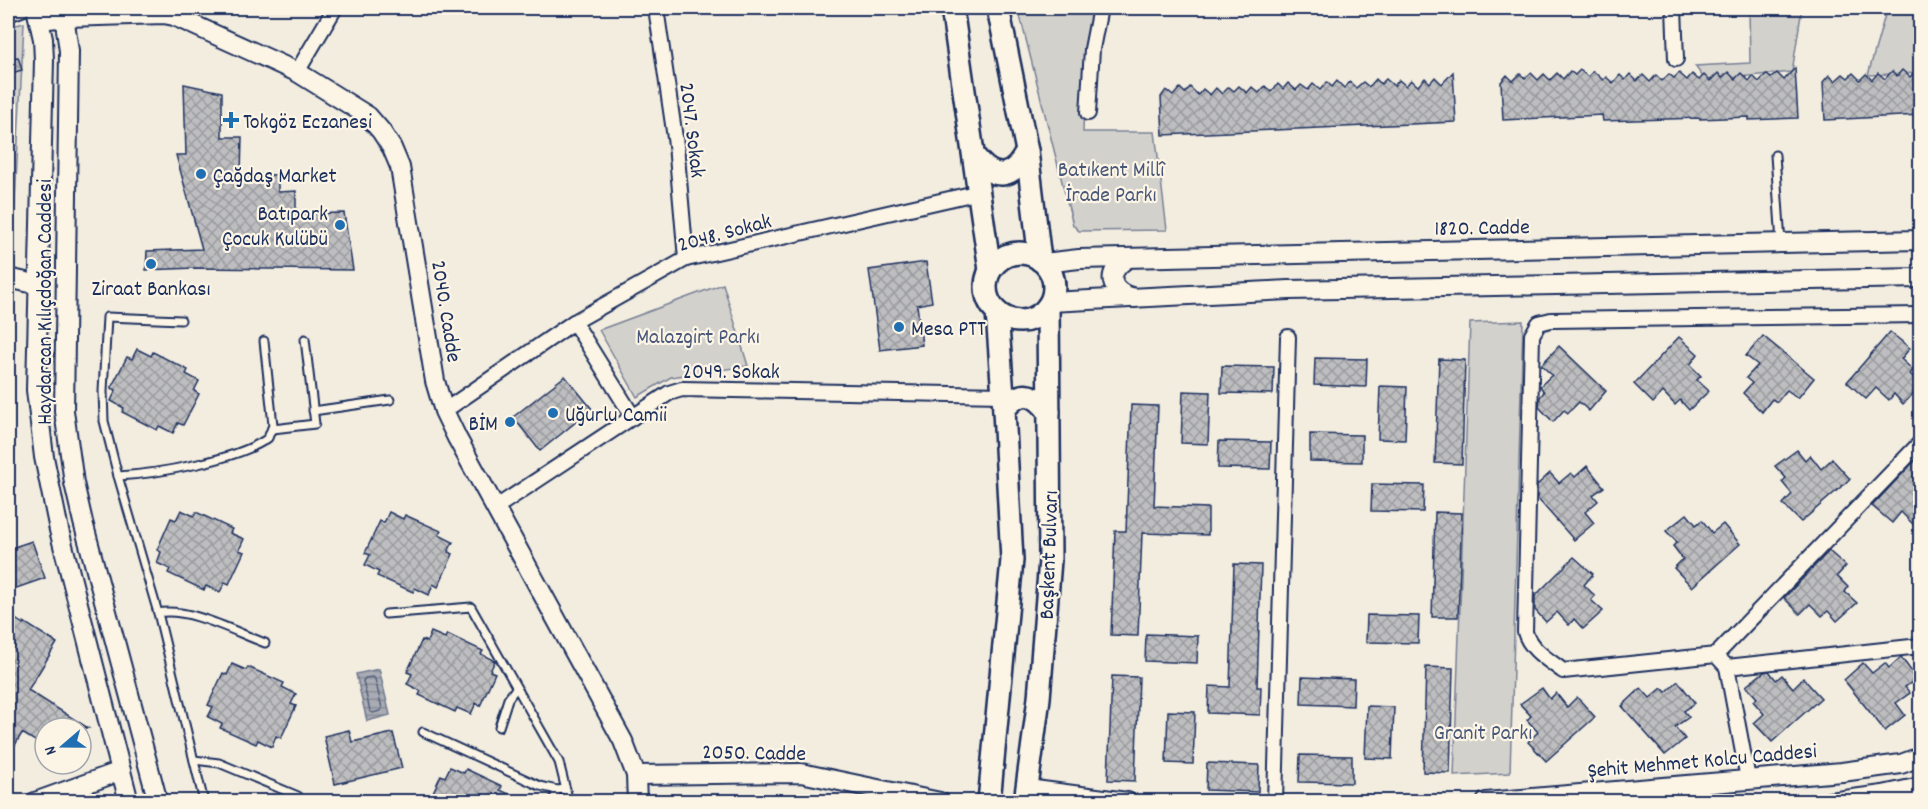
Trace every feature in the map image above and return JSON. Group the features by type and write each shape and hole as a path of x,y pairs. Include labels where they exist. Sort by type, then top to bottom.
{"main road":[{"path":"952,8 990,270"},
{"path":"998,8 1027,151 1042,262"},
{"name":"2040. Cadde","path":"38,14 164,11 297,72 368,116 381,131 392,147 400,167 435,381 444,411 623,741 636,775 637,801"},
{"name":"Haydarcan Kılıçdoğan Caddesi","path":"64,12 69,51 63,380 67,441 83,522 158,801"},
{"name":"Haydarcan Kılıçdoğan Caddesi","path":"38,14 44,60 36,390 44,457 59,530 129,801"},
{"path":"975,157 991,173 1001,175 1011,172 1020,165 1027,151"},
{"name":"1820. Cadde","path":"1042,262 1078,259 1920,240"},
{"path":"1016,253 1026,254 1042,262 1051,273 1054,284 1053,296 1040,315 1030,320 1018,321 1007,319 997,312 986,292 986,280 990,270 1006,256 1016,253"},
{"path":"1128,258 1114,270 1112,280 1116,291 1123,296 1135,298"},
{"path":"8,278 39,285"},
{"path":"1049,304 1183,294 1289,290 1920,278"},
{"name":"Başkent Bulvarı","path":"1026,795 1039,698 1050,560 1049,304"},
{"name":"Başkent Bulvarı","path":"989,801 1012,560 997,312"},
{"path":"1004,403 1027,395 1035,397 1049,412"},
{"name":"Şehit Mehmet Kolcu Caddesi","path":"1486,801 1879,768 1901,764 1920,757"},
{"path":"35,801 121,771"},
{"name":"2050. Cadde","path":"636,775 801,773 940,801"},
{"path":"1830,801 1883,795 1920,787"},
{"path":"1026,795 1127,801"}],"street":[{"path":"8,14 24,8"},
{"path":"297,72 335,8"},
{"name":"2047. Sokak","path":"656,8 676,145 686,259"},
{"path":"1088,113 1092,50 1100,8"},
{"path":"1674,8 1676,59"},
{"name":"2048. Sokak","path":"444,411 574,322 686,259 980,192"},
{"path":"1920,315 1551,320 1539,323 1532,335 1525,632 1527,640 1563,671 1716,655 1920,443"},
{"path":"574,322 633,417"},
{"path":"1275,801 1288,338"},
{"name":"2049. Sokak","path":"495,508 669,393 682,388 1004,403"},
{"path":"1727,667 1920,646"},
{"path":"1716,655 1727,667 1748,779"}],"lane":[{"path":"1775,155 1781,243"},
{"path":"181,320 107,317 103,391 104,421 158,613 204,801"},
{"path":"273,429 315,424 305,339"},
{"path":"118,476 144,475 220,459 264,441 273,429 264,341"},
{"path":"313,411 390,400"},
{"path":"386,614 471,607 559,762 569,801"},
{"path":"158,613 184,612 265,643"},
{"path":"499,727 510,694 516,688"},
{"path":"423,732 540,786 557,790 566,789"},
{"path":"194,760 219,763 298,796"},
{"path":"553,801 557,790"}],"green space":[{"name":"Batıkent Millî İrade Parkı","path":"1018,8 1097,8 1085,54 1083,132 1155,132 1167,230 1079,231 1073,225"},
{"path":"1749,8 1802,8 1792,72 1705,80 1695,66 1750,63"},
{"path":"1887,8 1920,8 1920,73 1868,75"},
{"path":"24,23 13,241 8,240 8,27"},
{"name":"Malazgirt Parkı","path":"723,284 748,366 671,377 637,397 599,330"},
{"name":"Granit Parkı","path":"1523,321 1510,773 1454,776 1470,323"}],"water":[{"path":"379,669 390,715 367,721 356,674"}],"building":[{"path":"18,57 22,70 8,74 8,58"},
{"path":"1920,66 1920,115 1825,120 1823,82 1829,75 1835,81 1843,74 1848,78 1853,73 1860,80 1866,74 1872,80 1878,73 1885,79 1892,71 1897,76 1902,70 1910,77"},
{"path":"1795,68 1798,118 1603,121 1602,115 1503,120 1501,82 1507,75 1513,81 1520,74 1525,78 1531,73 1538,80 1544,74 1550,80 1557,73 1563,79 1570,71 1575,75 1580,70 1588,77 1593,71 1603,80 1606,77 1613,83 1620,75 1625,80 1630,74 1637,81 1643,75 1650,82 1656,75 1662,81 1669,74 1674,78 1679,73 1687,80 1692,74 1699,80 1704,75 1710,81 1718,73 1722,78 1728,72 1735,79 1741,73 1749,81 1753,76 1759,82 1766,74 1771,78 1777,73 1784,80"},
{"path":"1453,72 1456,122 1163,135 1161,97 1166,90 1173,96 1180,88 1185,93 1190,87 1198,95 1203,89 1210,95 1216,88 1222,94 1229,87 1234,91 1239,86 1247,93 1252,87 1259,93 1265,86 1271,92 1278,84 1283,89 1288,83 1296,90 1301,85 1308,90 1313,84 1320,90 1327,82 1332,87 1337,81 1344,88 1350,82 1356,88 1363,82 1369,87 1376,79 1381,84 1386,79 1394,86 1399,80 1406,86 1411,80 1418,86 1425,78 1430,83 1435,77 1442,84"},
{"path":"184,84 222,92 222,137 242,137 241,174 278,175 278,192 296,191 296,214 344,213 353,270 195,268 146,270 147,251 202,249 176,155 186,155"},
{"path":"926,262 932,302 917,305 922,345 880,350 869,270"},
{"path":"1890,332 1910,348 1901,359 1913,370 1910,374 1920,383 1920,387 1903,404 1894,394 1889,400 1876,388 1866,399 1847,382"},
{"path":"1763,336 1814,378 1798,398 1787,390 1777,402 1772,399 1762,412 1743,393 1752,383 1746,378 1758,365 1746,356"},
{"path":"1679,337 1698,354 1690,365 1701,376 1697,380 1709,391 1689,410 1680,400 1675,405 1663,392 1653,403 1634,384"},
{"path":"1559,346 1606,391 1589,411 1579,402 1568,413 1564,410 1553,422 1539,407 1540,397 1544,392 1540,386 1552,375 1541,365"},
{"path":"137,349 151,356 153,352 188,370 186,374 199,381 194,391 199,394 183,425 178,423 173,433 159,426 157,430 122,412 124,408 111,401 116,390 111,388 127,357 132,359"},
{"path":"1315,358 1367,359 1366,387 1314,385"},
{"path":"1439,359 1465,360 1462,464 1435,463"},
{"path":"1222,366 1274,367 1273,394 1221,393"},
{"name":"Uğurlu Camii","path":"565,376 592,409 540,451 513,417"},
{"path":"1380,386 1407,387 1405,440 1378,439"},
{"path":"1183,391 1210,392 1208,444 1181,443"},
{"path":"1131,405 1158,406 1154,506 1208,508 1208,535 1142,533 1138,636 1111,635 1115,531 1126,531"},
{"path":"1310,434 1362,435 1362,462 1310,461"},
{"path":"1219,441 1271,442 1270,469 1218,468"},
{"path":"1797,450 1805,460 1810,455 1821,469 1832,459 1850,479 1801,522 1783,504 1792,494 1782,482 1786,478 1775,466"},
{"path":"1920,455 1920,517 1914,525 1901,512 1892,523 1872,506"},
{"path":"1587,466 1604,487 1593,495 1598,501 1585,512 1594,523 1574,540 1537,498 1537,485 1550,473 1559,483 1571,473 1575,477"},
{"path":"1372,484 1424,485 1423,512 1371,511"},
{"path":"181,510 194,516 196,512 232,529 230,533 244,539 239,550 244,552 229,584 225,582 220,592 206,586 204,590 168,573 170,569 157,563 161,552 157,550 171,518 176,520"},
{"path":"389,512 403,519 405,515 441,531 439,535 453,542 448,552 453,554 438,587 433,584 429,595 415,588 413,592 377,576 379,572 365,565 370,555 365,553 380,521 384,523"},
{"path":"1435,512 1462,513 1458,617 1432,617"},
{"path":"1687,514 1696,525 1702,520 1712,533 1723,524 1740,544 1692,587 1674,568 1683,559 1673,546 1677,542 1666,531"},
{"path":"32,541 45,578 8,591 8,549"},
{"path":"1829,551 1846,566 1837,576 1848,587 1845,592 1857,603 1837,621 1828,611 1822,616 1810,604 1800,614 1784,598"},
{"path":"1574,557 1593,574 1584,585 1595,596 1591,600 1603,611 1583,629 1574,619 1569,625 1557,612 1546,622 1535,610 1535,596"},
{"path":"1234,564 1261,565 1257,687 1261,687 1260,715 1208,713 1209,686 1230,687"},
{"path":"8,614 57,643 28,690 69,716 33,716 33,740 22,733 8,757"},
{"path":"1367,615 1419,616 1418,643 1366,642"},
{"path":"431,632 445,638 447,634 483,651 481,654 495,661 490,671 495,673 480,706 476,703 471,714 457,708 455,712 419,695 421,691 407,684 412,674 407,672 422,640 427,642"},
{"path":"1146,634 1198,636 1197,663 1145,661"},
{"path":"1901,657 1917,679 1905,687 1910,693 1896,703 1905,715 1885,731 1844,680 1863,663 1872,673 1885,663 1889,668"},
{"path":"232,664 246,670 248,667 284,683 282,687 296,694 291,704 296,706 281,738 276,736 272,747 258,740 256,744 220,728 222,724 208,717 213,707 208,705 223,673 227,675"},
{"path":"1426,667 1453,668 1450,773 1423,772"},
{"path":"1769,671 1776,680 1782,675 1793,688 1803,678 1821,698 1772,742 1754,723 1764,714 1753,701 1757,698 1746,686 1764,672"},
{"path":"1112,676 1139,677 1135,781 1108,780"},
{"path":"1302,677 1354,679 1353,706 1301,704"},
{"path":"1678,681 1695,703 1684,711 1689,717 1675,727 1685,739 1665,755 1622,706 1641,688 1650,698 1662,688 1666,692"},
{"path":"1542,688 1550,699 1556,693 1567,707 1577,697 1595,717 1546,761 1528,742 1538,732 1527,720 1531,716 1520,704"},
{"path":"1367,706 1394,707 1392,759 1365,758"},
{"path":"1168,711 1195,712 1193,764 1166,763"},
{"path":"349,730 352,742 393,733 402,768 335,784 324,736"},
{"path":"1300,755 1352,756 1352,783 1299,782"},
{"path":"1207,763 1259,765 1258,792 1206,790"},
{"path":"450,767 464,773 466,769 502,786 500,790 525,801 429,801 441,775 445,777"}],"place":[{"name":"Tokgöz Eczanesi","path":"231,120"},
{"name":"Çağdaş Market","path":"201,174"},
{"name":"Batıpark Çocuk Kulübü","path":"340,225"},
{"name":"Ziraat Bankası","path":"151,264"},
{"name":"Mesa PTT","path":"899,327"},
{"name":"Uğurlu Camii","path":"553,413"},
{"name":"BİM","path":"510,422"}]}
